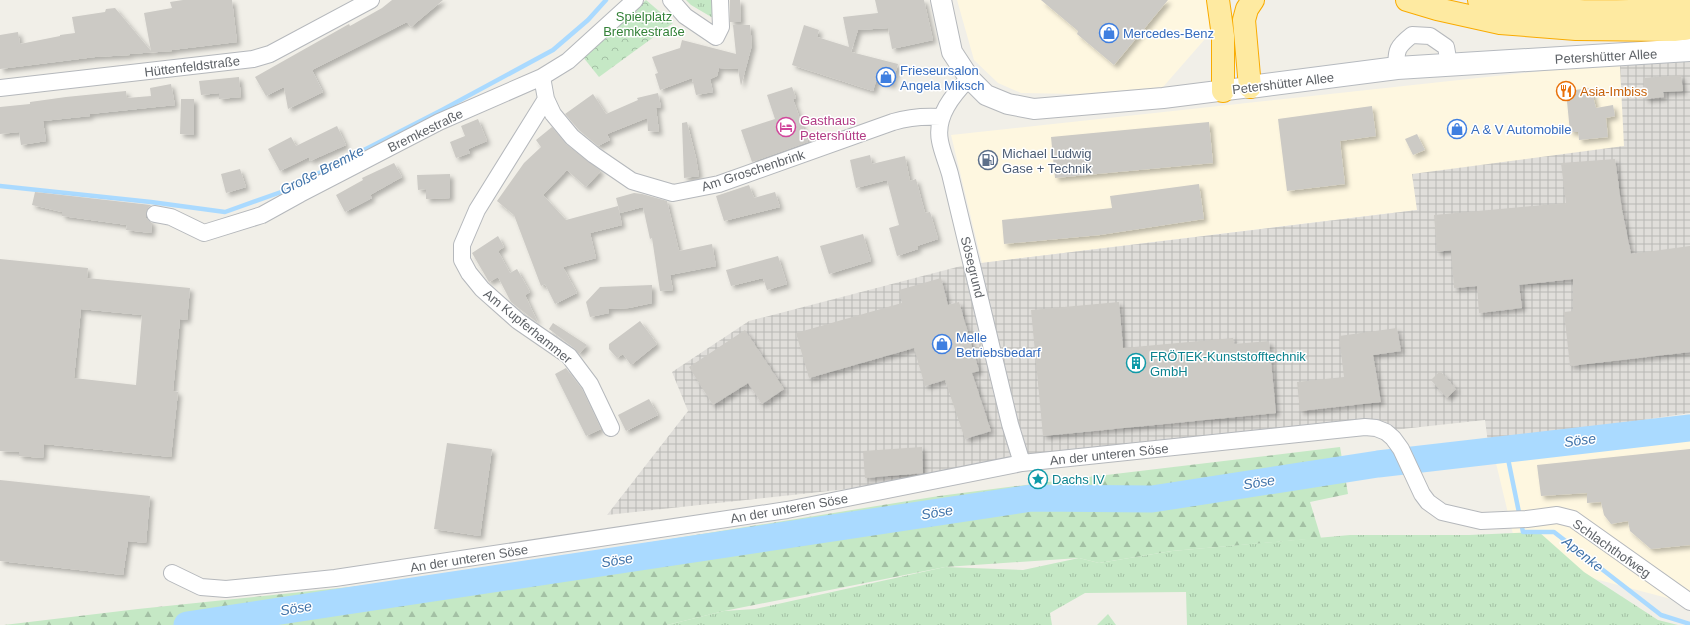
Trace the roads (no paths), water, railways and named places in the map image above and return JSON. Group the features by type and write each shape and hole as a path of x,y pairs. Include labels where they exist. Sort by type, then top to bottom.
{"highway":[{"path":"1218,0 1223,36 1223,91"},
{"path":"1250,87 1244,20 1253,0"},
{"path":"1408,0 1437,9 1500,22 1577,20 1690,8"},
{"path":"1479,0 1521,7 1577,20 1674,30 1690,28"}],"main road":[{"name":"Petershütter Allee","path":"1250,87 1397,68 1690,50"}],"street":[{"name":"Hüttenfeldstraße","path":"0,88 253,59 270,54 371,0"},
{"name":"Bremkestraße","path":"155,214 171,217 204,233 262,215 439,122 542,77 568,60 635,0"},
{"path":"671,0 685,16 716,36 721,27 720,0"},
{"name":"Petershütter Allee","path":"941,0 952,52 969,78 986,95 1008,104 1034,109 1117,102 1250,87"},
{"path":"1397,68 1396,55 1401,44 1412,35 1430,36 1446,47 1449,64"},
{"name":"Am Groschenbrink","path":"542,77 546,99 556,119 572,137 594,155 632,181 672,193 719,184 893,122 920,117 941,117"},
{"name":"Sösegrund","path":"969,78 947,105 941,117 939,128 940,140 950,174 1010,424 1022,463"},
{"name":"Am Kupferhammer","path":"546,99 477,210 462,245 462,260 469,273 482,288 518,321 569,356 590,384 610,428"},
{"name":"An der unteren Söse","path":"172,573 202,587 226,589 335,578 787,510 1022,463 1365,427 1376,428 1386,432 1393,438 1401,449 1428,502 1442,512 1481,521 1502,521"},
{"name":"Schlachthofweg","path":"1502,521 1557,515 1573,519 1690,602"}],"waterway":[{"name":"Große Bremke","path":"0,186 151,202 225,212 284,191 442,110 553,50 588,20 606,0"},
{"name":"Söse","path":"187,625 1032,498 1152,499 1378,464 1690,428"},
{"name":"Apenke","path":"1506,449 1523,532 1554,532 1661,615 1690,624"}],"place":[{"name":"Mercedes-Benz","path":"1109,33"},
{"name":"Frieseursalon Angela Miksch","path":"886,77"},
{"name":"Asia-Imbiss","path":"1566,91"},
{"name":"Gasthaus Petershütte","path":"786,127"},
{"name":"A & V Automobile","path":"1457,129"},
{"name":"Michael Ludwig Gase + Technik","path":"988,160"},
{"name":"Melle Betriebsbedarf","path":"942,344"},
{"name":"FRÖTEK-Kunststofftechnik GmbH","path":"1136,363"},
{"name":"Dachs IV","path":"1038,479"}],"park label":[{"name":"Spielplatz Bremkestraße","path":"644,24"}]}
